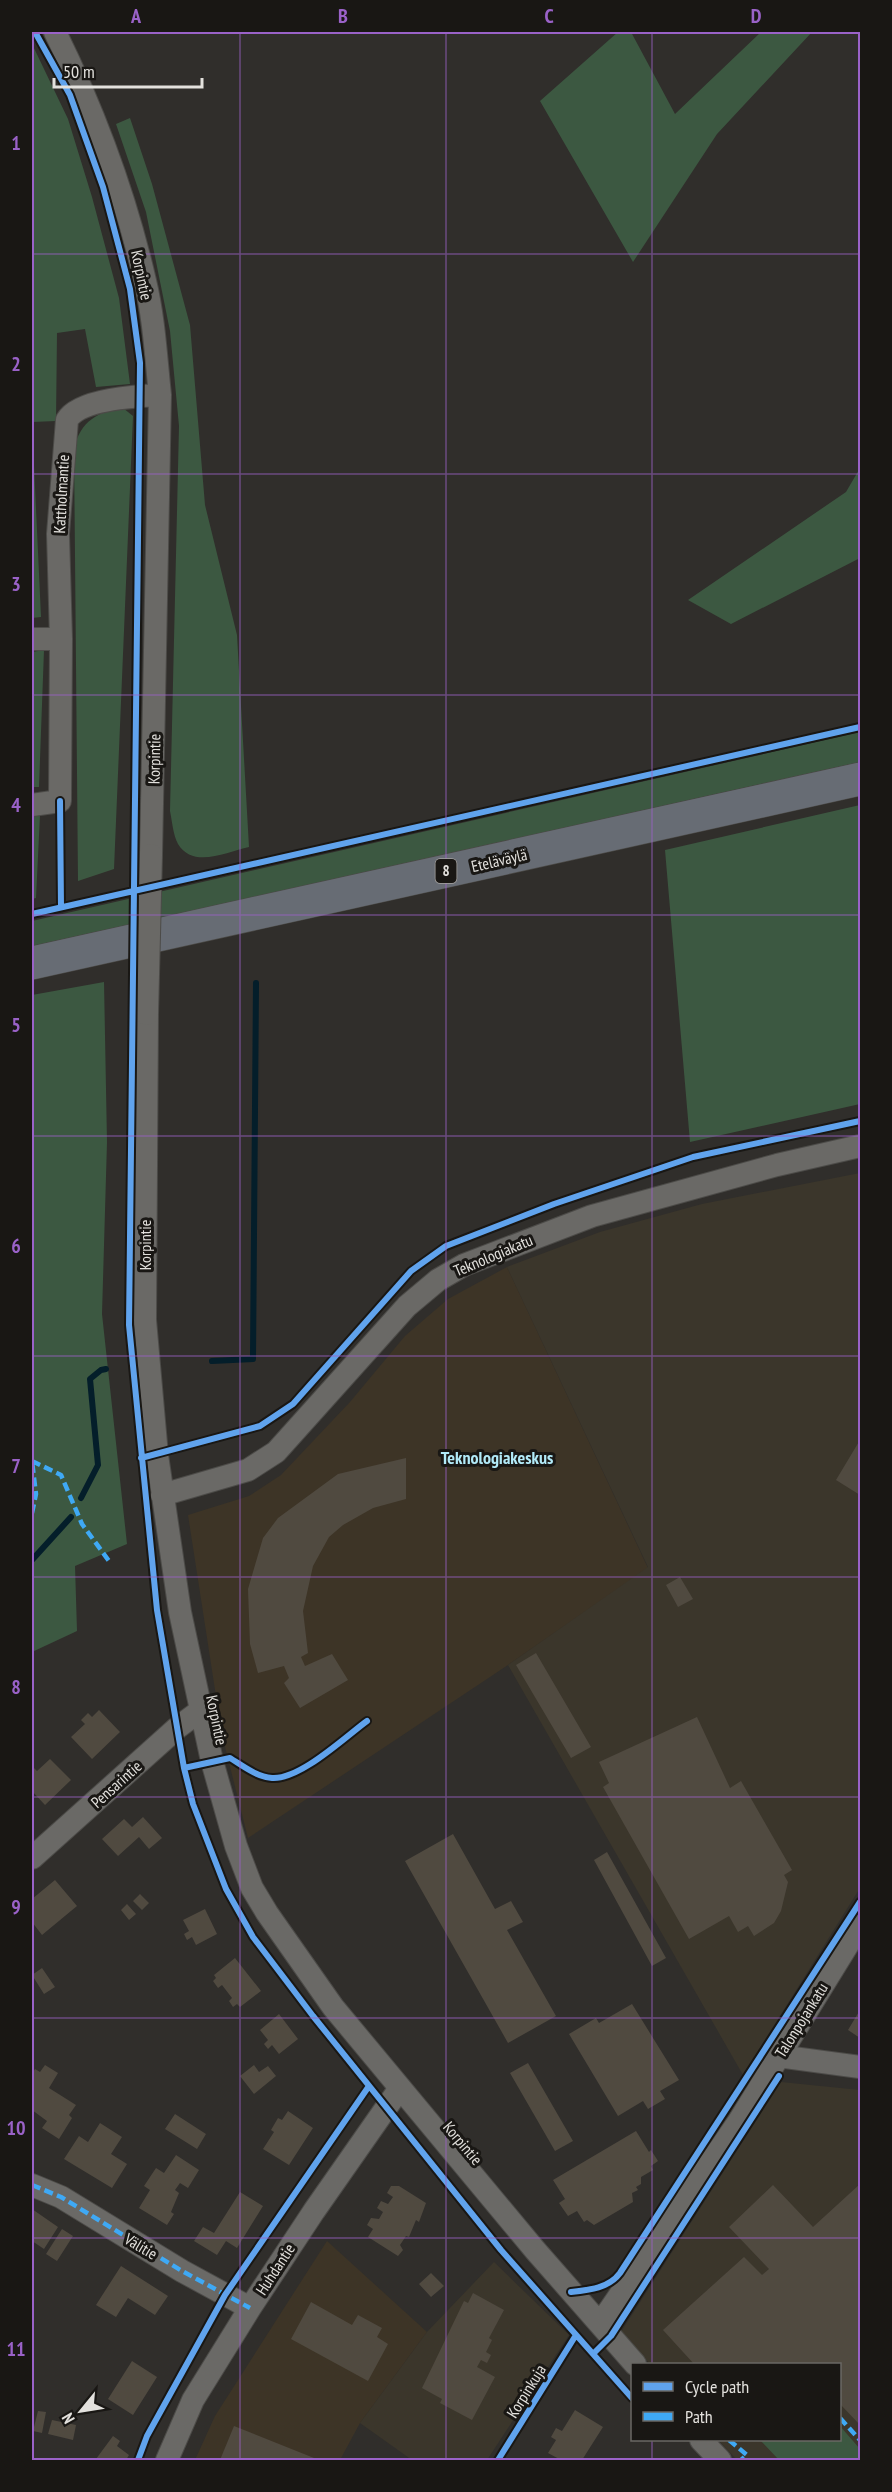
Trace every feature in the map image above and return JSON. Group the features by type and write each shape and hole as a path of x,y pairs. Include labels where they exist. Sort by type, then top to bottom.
{"highway":[{"name":"Eteläväylä","path":"32,963 861,779"}],"street":[{"name":"Korpintie","path":"55,32 83,88 123,199 146,283 160,395 147,1014 145,1320 162,1495 180,1612 222,1805 252,1888 303,1968 400,2088 634,2363"},
{"name":"Kattholmantie","path":"32,805 60,801 61,639 58,534 67,420 71,412 83,407 141,396 160,395"},
{"path":"32,639 61,639"},
{"name":"Teknologiakatu","path":"162,1495 248,1470 276,1452 407,1306 438,1280 464,1265 592,1216 777,1165 861,1146"},
{"name":"Pensarintie","path":"32,1858 177,1728 201,1710"},
{"name":"Talonpojankatu","path":"600,2324 739,2121 861,1925"},
{"path":"778,2056 861,2067"},
{"name":"Huhdantie","path":"167,2460 193,2400 250,2308 400,2088"},
{"name":"Välitie","path":"32,2185 61,2197 182,2271 250,2308"},
{"path":"703,2441 720,2460"}],"shaded area":[{"path":"860,1173 860,1888 743,2075 508,1665 648,1567 507,1267 600,1232 702,1204"},
{"path":"507,1267 648,1568 508,1665 248,1838 222,1735 188,1515 249,1496 281,1475 350,1402 405,1336 448,1299"},
{"path":"781,2082 860,2090 860,2460 737,2460 719,2441 841,2441 841,2363 649,2363 621,2332"},
{"path":"327,2241 427,2332 360,2423 340,2460 195,2460 215,2416"},
{"path":"494,2262 569,2335 487,2460 412,2460 360,2423 427,2332"}],"green space":[{"path":"618,32 631,32 675,114 761,32 812,32 717,134 633,262 540,101"},
{"path":"32,44 68,119 92,197 119,298 130,384 96,387 85,329 57,333 56,421 32,422"},
{"path":"130,118 152,184 190,325 205,505 237,635 249,847 211,857 192,856 184,852 176,840 170,811 179,426 170,331 146,212 116,124"},
{"path":"123,408 133,416 114,869 78,881 74,448 81,431 91,419 105,412"},
{"path":"32,422 41,617 32,618"},
{"path":"860,468 860,558 731,624 688,600 846,492"},
{"path":"44,650 39,787 32,787 32,652"},
{"path":"860,732 860,762 32,946 32,921"},
{"path":"860,805 860,1104 690,1142 665,850"},
{"path":"40,815 36,898 32,899 32,816"},
{"path":"104,982 107,1142 102,1314 127,1544 75,1566 77,1631 32,1652 32,995"},
{"path":"841,2427 860,2449 860,2460 779,2460 761,2441 841,2441"}],"building":[{"path":"860,1440 860,1495 836,1480"},
{"path":"406,1458 406,1499 373,1508 343,1525 329,1537 313,1566 303,1611 308,1653 301,1657 305,1666 332,1654 348,1680 300,1708 284,1683 289,1678 284,1666 258,1673 250,1644 248,1589 263,1538 278,1518 338,1474"},
{"path":"680,1577 693,1599 678,1607 666,1585"},
{"path":"536,1653 591,1747 571,1758 516,1665"},
{"path":"99,1710 120,1732 92,1759 71,1737 85,1724 81,1720 88,1713 92,1717"},
{"path":"697,1717 730,1788 741,1781 792,1870 784,1875 788,1882 781,1911 774,1923 754,1936 748,1926 738,1932 729,1916 689,1939 603,1787 609,1783 599,1762"},
{"path":"50,1759 71,1780 45,1805 32,1791 32,1766 37,1771"},
{"path":"143,1817 162,1838 149,1849 139,1837 118,1856 102,1839 124,1819 132,1827"},
{"path":"453,1834 495,1909 511,1901 523,1922 507,1930 556,2016 508,2043 405,1861"},
{"path":"607,1852 666,1958 652,1966 594,1860"},
{"path":"55,1880 77,1906 42,1935 32,1922 32,1899"},
{"path":"140,1894 149,1903 142,1910 133,1901"},
{"path":"127,1904 136,1914 129,1920 121,1910"},
{"path":"205,1909 217,1934 196,1945 192,1937 187,1940 184,1934 189,1931 183,1920"},
{"path":"235,1958 261,1991 240,2007 237,2004 233,2007 229,2001 232,1998 222,1985 218,1988 213,1981 216,1978 214,1975"},
{"path":"42,1968 55,1987 44,1994 32,1975"},
{"path":"632,2004 679,2080 660,2091 665,2099 648,2109 643,2101 618,2116 569,2034 596,2018 599,2023"},
{"path":"860,2010 860,2038 848,2030"},
{"path":"279,2014 298,2039 279,2054 272,2045 268,2049 264,2044 268,2040 260,2030"},
{"path":"528,2063 573,2141 555,2151 510,2073"},
{"path":"45,2065 58,2073 49,2088 76,2105 69,2115 72,2118 59,2139 42,2128 47,2121 32,2110 32,2074 35,2069 40,2072"},
{"path":"254,2065 259,2072 268,2066 276,2076 254,2094 240,2076"},
{"path":"288,2111 313,2128 289,2165 263,2149 274,2132 271,2130 278,2118 282,2120"},
{"path":"175,2114 206,2134 197,2149 165,2129"},
{"path":"100,2123 122,2137 111,2154 127,2164 112,2188 64,2159 79,2136 88,2142"},
{"path":"636,2131 649,2152 651,2150 658,2161 651,2166 653,2170 641,2177 641,2184 636,2187 638,2190 632,2193 633,2202 594,2225 587,2220 584,2222 577,2211 568,2216 559,2203 565,2199 553,2180"},
{"path":"176,2155 199,2170 188,2188 180,2183 175,2190 179,2193 171,2212 174,2214 167,2225 139,2208 150,2190 144,2186 156,2168 164,2173"},
{"path":"860,2184 860,2425 841,2405 841,2363 693,2363 663,2330 744,2257 762,2275 769,2269 729,2227 773,2185 813,2227"},
{"path":"391,2186 399,2186 426,2203 419,2222 416,2220 409,2237 406,2236 400,2245 403,2250 398,2256 368,2237 373,2229 367,2225 371,2218 379,2219 383,2212 377,2208 381,2201 388,2204 393,2197 387,2193"},
{"path":"240,2192 263,2206 237,2248 226,2241 217,2255 194,2241 203,2227 214,2233"},
{"path":"32,2209 58,2227 44,2249 32,2241"},
{"path":"62,2229 73,2236 57,2261 46,2254"},
{"path":"121,2266 168,2296 155,2315 128,2298 116,2317 96,2305"},
{"path":"431,2273 444,2286 431,2297 419,2284"},
{"path":"473,2293 504,2310 489,2338 492,2340 486,2352 491,2355 487,2363 481,2360 477,2367 495,2377 472,2420 440,2403 442,2399 422,2388 464,2301 468,2303"},
{"path":"311,2302 352,2325 358,2315 382,2328 377,2337 388,2344 368,2381 291,2339"},
{"path":"132,2361 157,2377 133,2415 108,2399"},
{"path":"575,2410 603,2427 582,2460 561,2460 548,2453 556,2440 551,2437 556,2428 562,2431"},
{"path":"38,2411 46,2412 42,2433 33,2431"},
{"path":"52,2420 76,2425 73,2440 48,2434"},
{"path":"234,2426 319,2460 220,2460"},
{"path":"113,2436 120,2441 117,2446 129,2455 126,2460 96,2459"}],"waterway":[{"path":"212,1361 253,1359 256,983"},
{"path":"81,1498 98,1465 90,1379 101,1370 106,1369"},
{"path":"32,1560 71,1517"}],"marked path":[{"path":"32,1461 61,1475 82,1524 109,1561"},
{"path":"32,1461 36,1494 32,1513"},
{"path":"32,2185 61,2197 182,2271 250,2308"},
{"path":"841,2419 860,2440"},
{"path":"730,2441 747,2455 741,2460"}],"cycle path":[{"path":"35,32 70,95 103,187 130,289 140,363 129,1325 157,1610 184,1768 193,1804 226,1889 253,1937 313,2016 501,2250 631,2397"},
{"path":"32,914 860,727"},
{"path":"60,801 61,907"},
{"path":"141,1458 260,1426 293,1404 411,1271 446,1246 554,1204 693,1157 860,1121"},
{"path":"184,1768 230,1758 261,1776 283,1777 309,1765 367,1721"},
{"path":"571,2292 605,2285 620,2273 860,1902"},
{"path":"593,2354 611,2336 779,2076"},
{"path":"138,2460 147,2436 225,2295 369,2086"},
{"name":"Korpinkuja","path":"498,2460 576,2335"}],"district":[{"name":"Teknologiakeskus","path":"497,1458"}]}
